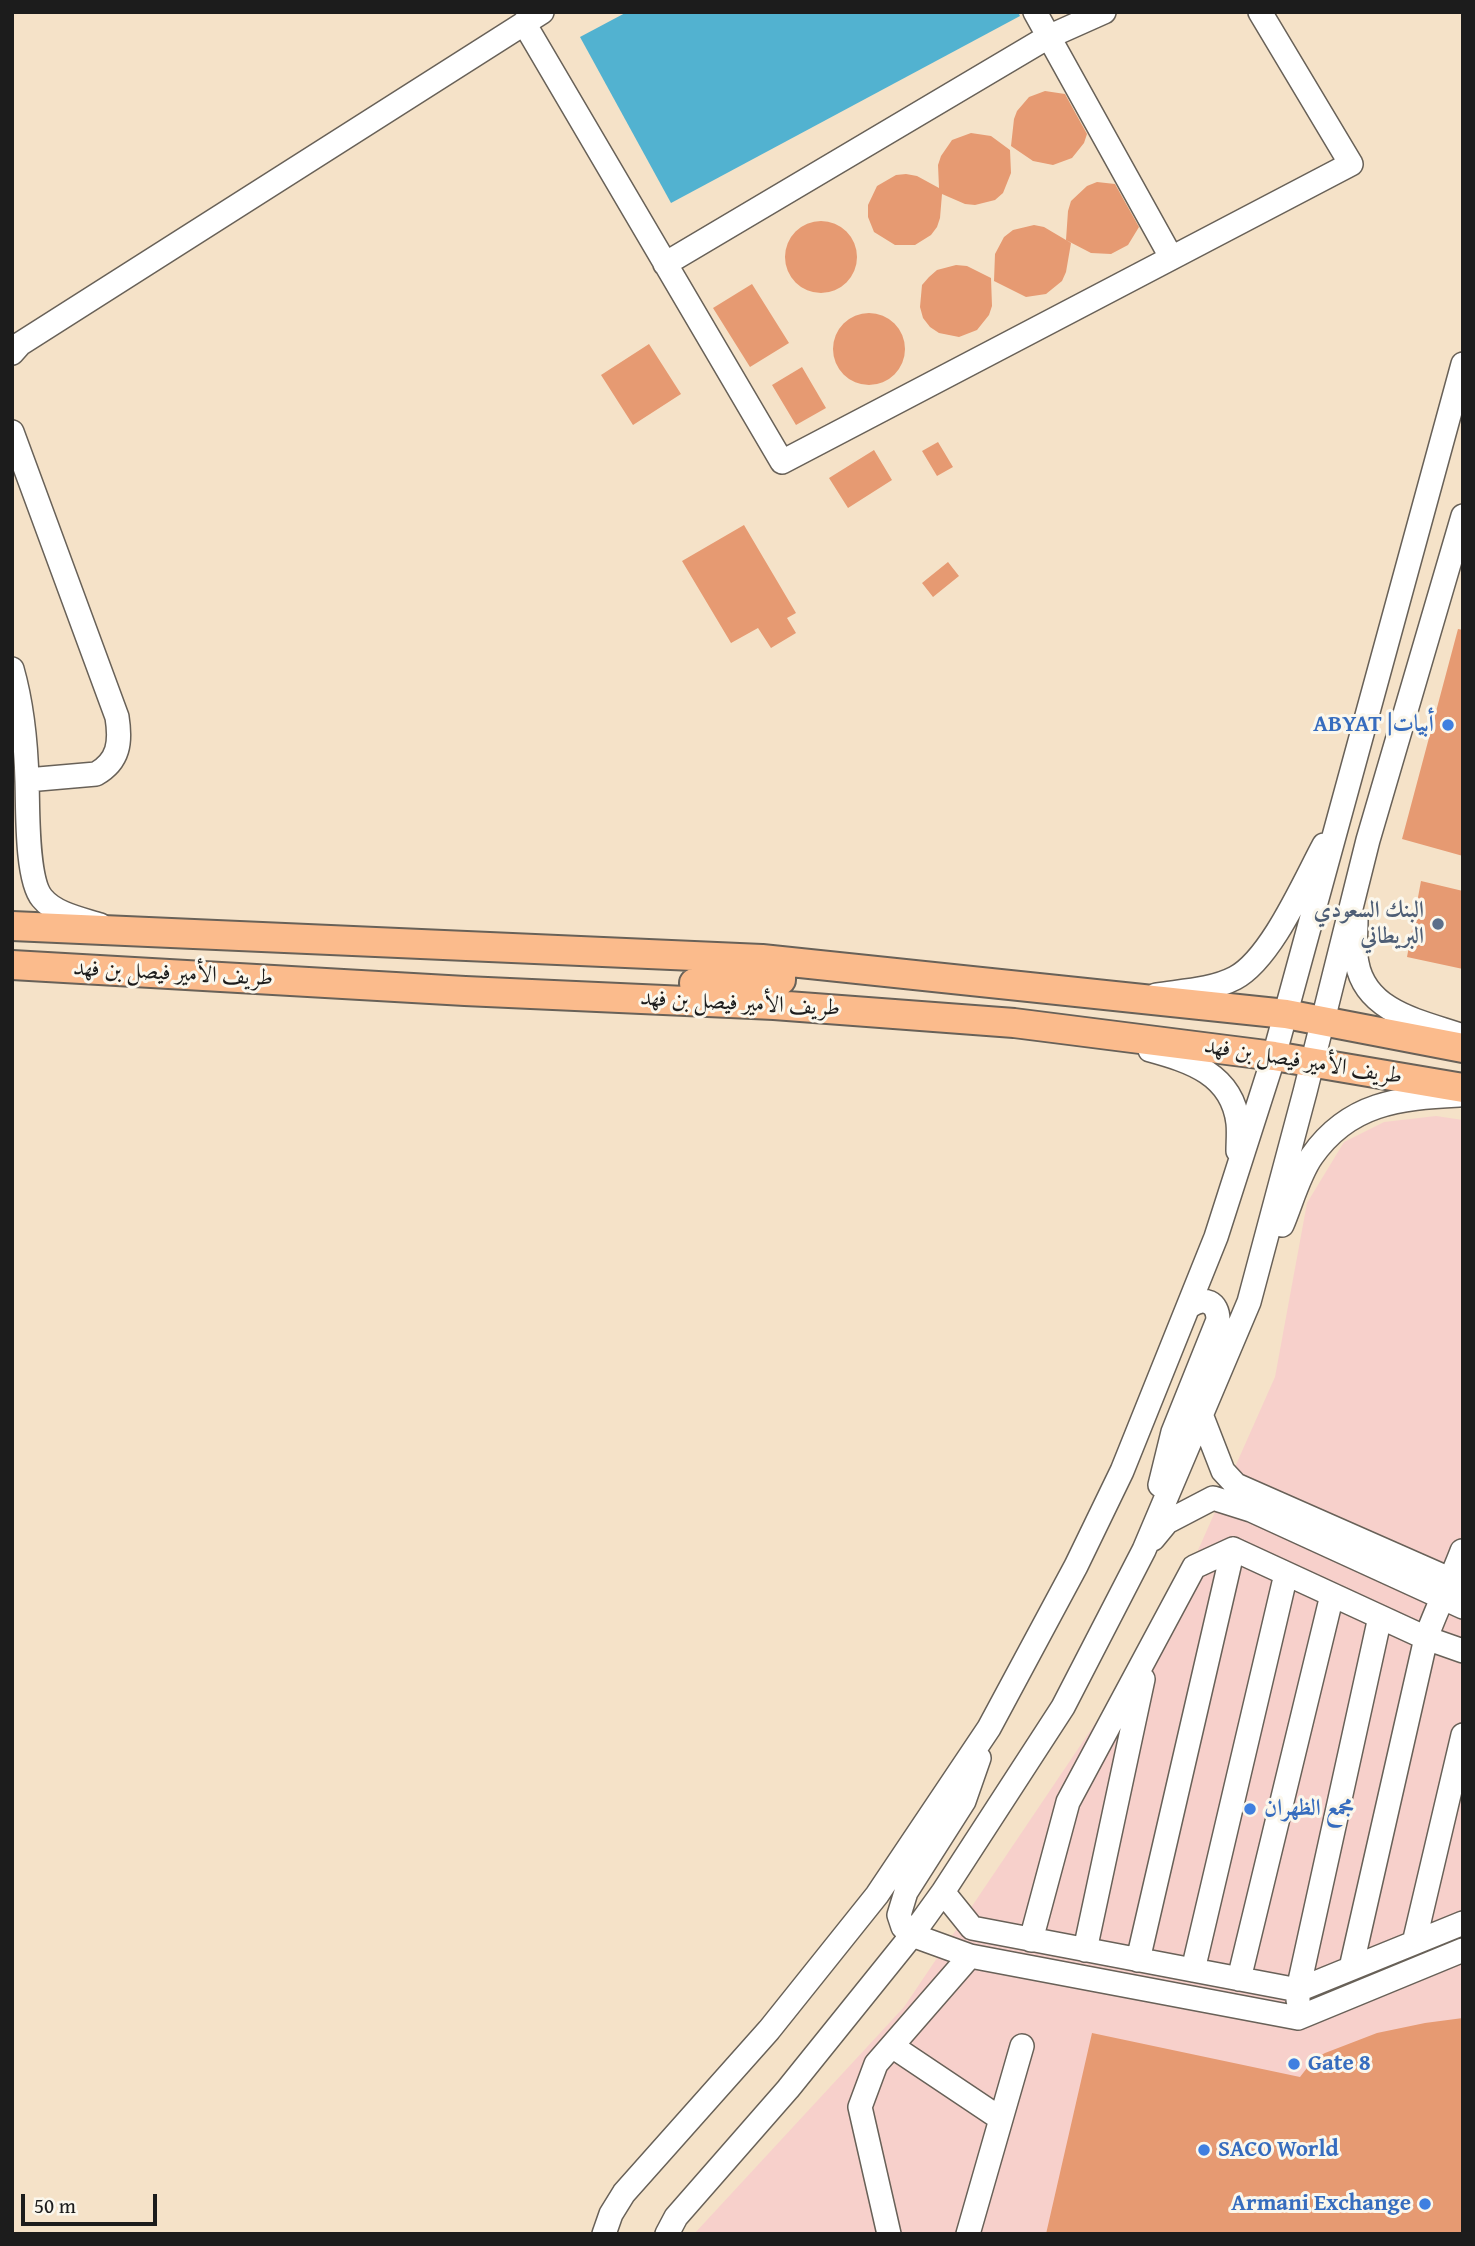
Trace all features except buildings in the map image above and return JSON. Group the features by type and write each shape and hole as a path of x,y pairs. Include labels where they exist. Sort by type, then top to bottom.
{"main road":[{"name":"طريف الأمير فيصل بن فهد","path":"12,926 762,959 1286,1014 1463,1048"},
{"path":"465,991 598,981 770,984 781,980 781,971 762,959"},
{"name":"طريف الأمير فيصل بن فهد","path":"12,965 465,991 774,1005 1014,1023 1274,1056 1463,1088"}],"street":[{"path":"1035,12 1171,257"},
{"path":"665,264 1048,37 1104,12"},
{"path":"12,353 20,344 533,18 665,264 782,462 1351,164 1261,12"},
{"path":"604,2234 611,2214 624,2193 769,2030 877,1895 989,1728 1076,1566 1122,1471 1216,1237 1274,1056 1463,365"},
{"path":"12,432 117,717 119,733 119,747 113,760 96,774 27,780"},
{"path":"1249,1302 1356,889 1463,516"},
{"path":"12,669 18,690 33,877 42,899 54,909 109,929"},
{"path":"12,838 18,831 27,804"},
{"path":"1138,998 1223,983 1245,972 1272,940 1342,812"},
{"path":"1356,889 1357,963 1362,978 1372,993 1396,1013 1463,1036"},
{"path":"1089,1032 1189,1061 1223,1086 1238,1122 1238,1171"},
{"path":"667,2234 676,2217 788,2089 912,1935 943,1892 1063,1707 1144,1550 1310,1157 1334,1130 1360,1112 1388,1102 1414,1097 1463,1094"},
{"path":"1144,1550 1173,1432 1217,1320 1215,1306 1210,1302 1203,1300 1190,1306"},
{"path":"1202,1417 1223,1471 1237,1485 1452,1587 1463,1607"},
{"path":"1144,1550 1167,1522 1213,1498 1452,1587"},
{"path":"1233,1549 1426,1638 1463,1651"},
{"path":"1031,1940 1068,1802 1194,1567 1233,1549"},
{"path":"1138,1960 1233,1549"},
{"path":"1351,1968 1426,1638 1452,1587 1462,1551"},
{"path":"1193,1970 1286,1574"},
{"path":"1240,1979 1332,1595"},
{"path":"1298,2018 1298,1990 1380,1617"},
{"path":"1085,1950 1149,1652"},
{"path":"989,1728 964,1801 906,1892 899,1915 903,1927 912,1935 970,1956 1298,2018 1463,1950"},
{"path":"1414,1942 1463,1735"},
{"path":"943,1892 972,1928 1298,1990 1463,1923"},
{"path":"889,2234 860,2107 876,2064 970,1956"},
{"path":"892,2046 1001,2119"},
{"path":"968,2234 1022,2046"}],"shaded area":[{"name":"مجمع الظهران","path":"1436,1116 1463,1120 1463,2234 694,2234 904,2007 1171,1611 1275,1377 1307,1203 1344,1142 1384,1122"}],"water":[{"path":"627,12 1018,12 1020,16 671,203 580,37"}],"place":[{"name":"ABYAT |أبيات","path":"1448,725"},
{"name":"البنك السعودي البريطاني","path":"1438,924"},
{"name":"مجمع الظهران","path":"1250,1809"},
{"name":"Gate 8","path":"1294,2064"},
{"name":"SACO World","path":"1204,2150"},
{"name":"Armani Exchange","path":"1425,2204"}]}
